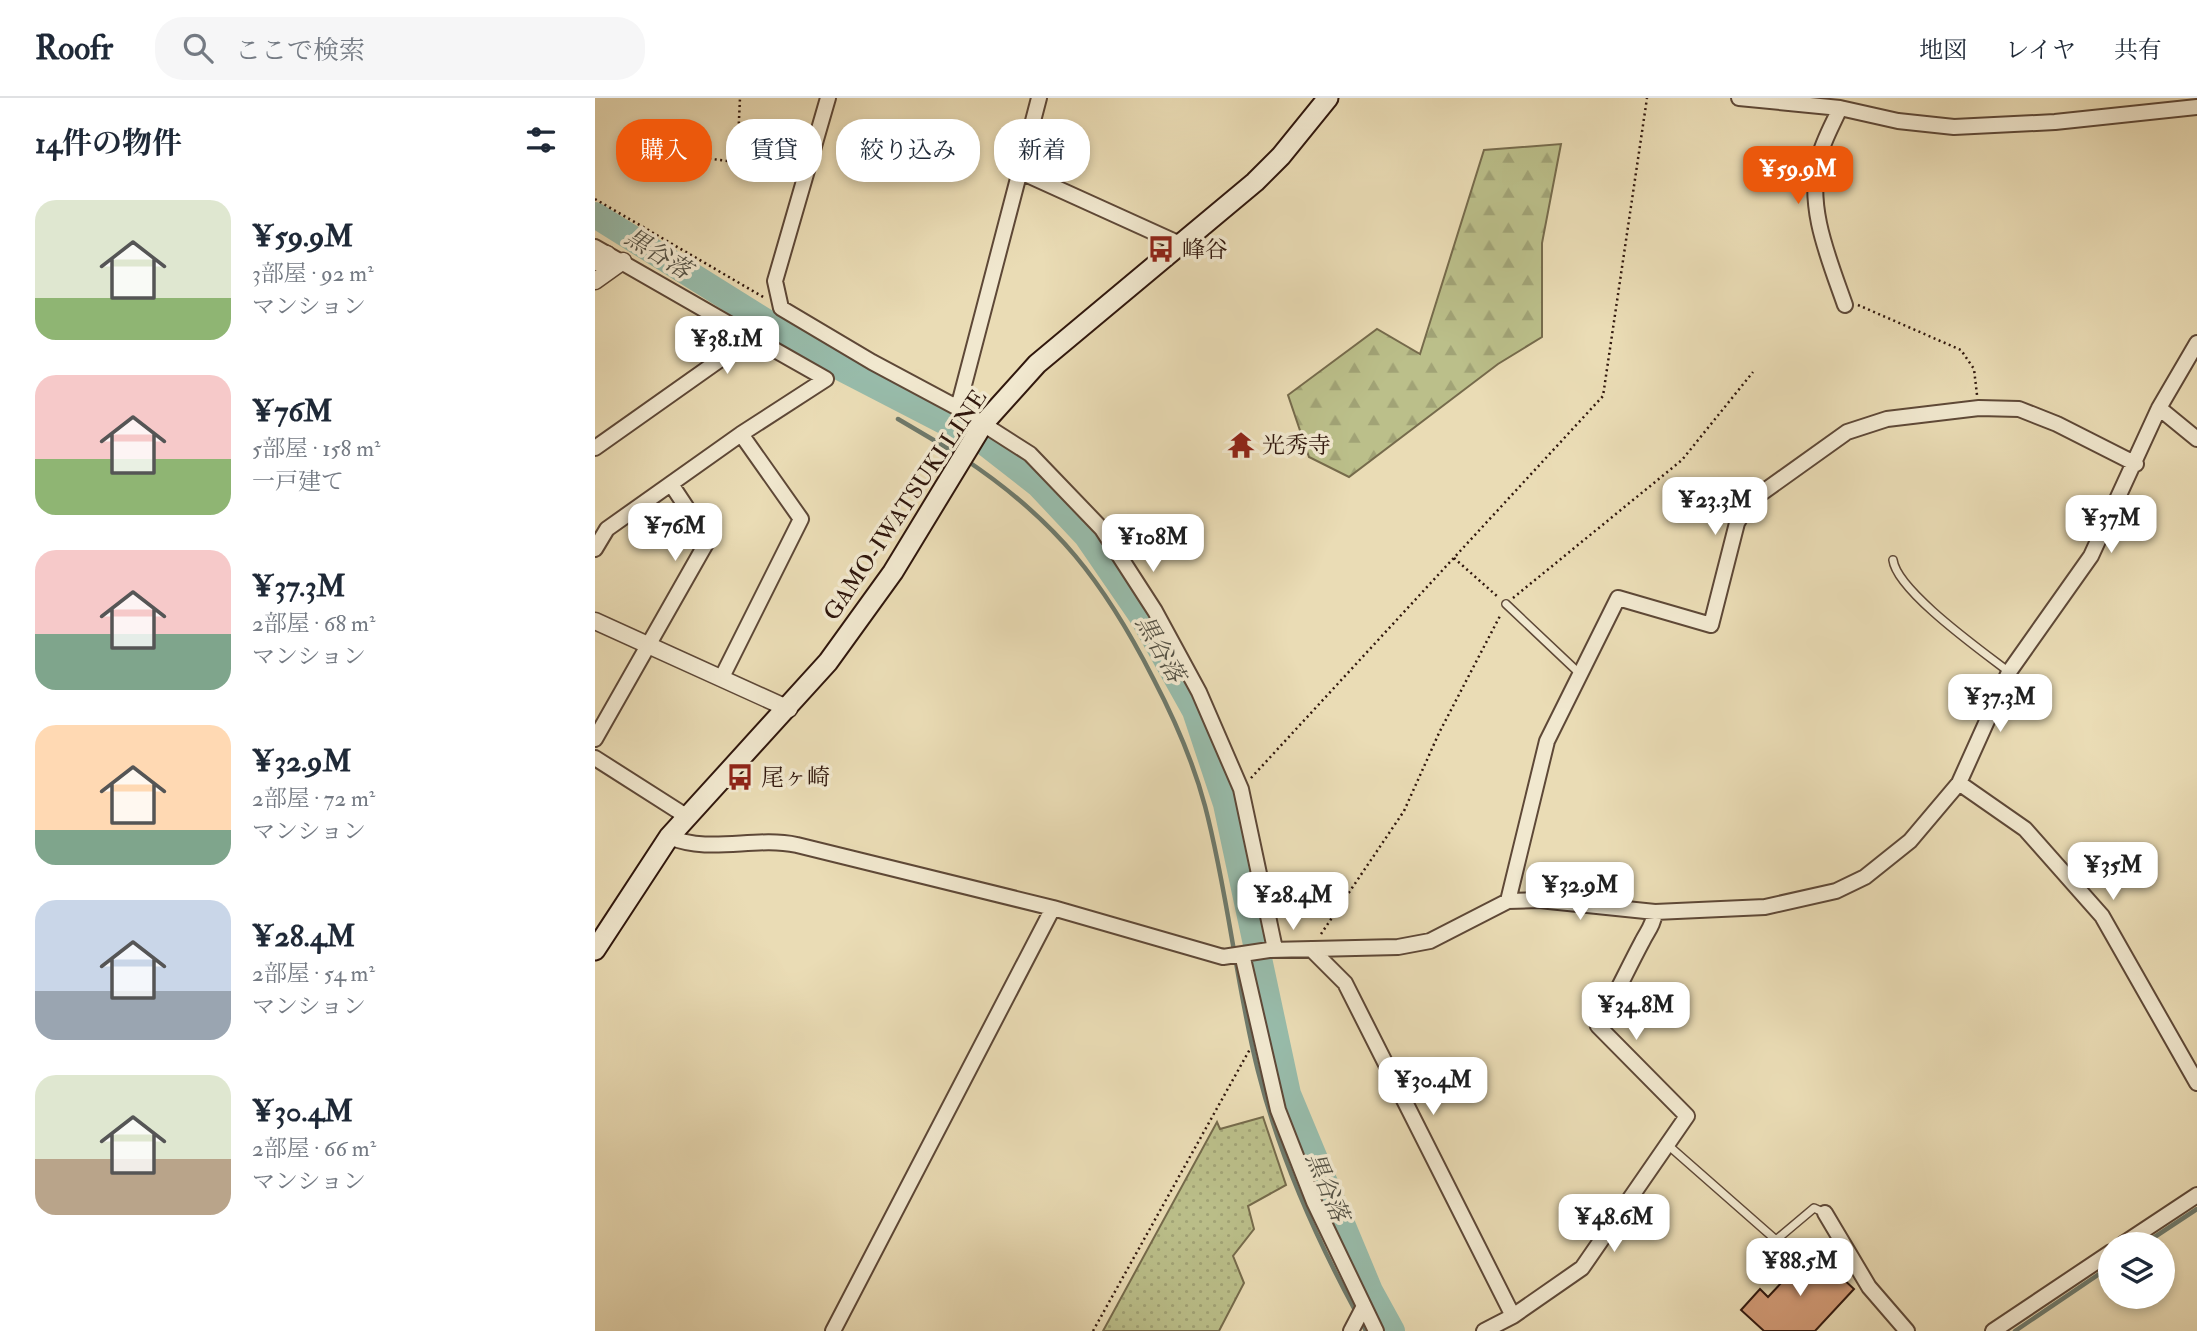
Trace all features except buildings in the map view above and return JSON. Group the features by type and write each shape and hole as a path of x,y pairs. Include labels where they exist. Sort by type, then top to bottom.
{"main road":[{"name":"GAMO-IWATSUKI LINE","path":"595,950 669,837 789,709 828,662 894,572 977,434 1037,364 1182,245 1263,173 1328,98"}],"street":[{"path":"822,119 828,98"},
{"path":"1034,119 1039,98"},
{"path":"1739,98 1840,108 1898,121 1954,127 2056,122 2197,107"},
{"path":"1840,108 1819,158 1815,201 1826,250 1845,305"},
{"path":"803,182 775,281 782,308 872,362 958,408 977,434 1030,454 1102,529 1155,611 1193,681 1241,789 1272,949"},
{"path":"958,408 1018,182"},
{"path":"1043,182 1182,245"},
{"path":"595,549 607,529 741,434 826,379 623,261 599,254"},
{"path":"595,281 623,261"},
{"path":"595,448 752,337"},
{"path":"669,837 688,845 709,846 783,842 1053,908 1223,957 1272,949 1398,947 1430,941 1508,901 1539,900 1655,912 1765,907 1836,891 1865,877 1910,841 1959,783 2009,672 2091,556 2136,464 2159,408 2197,343"},
{"path":"1508,901 1547,741 1618,598 1711,625 1737,523 1749,502 1810,456 1847,432 1887,419 1979,408 2019,409 2057,424 2136,464"},
{"path":"2159,408 2197,439"},
{"path":"722,677 801,519 741,434"},
{"path":"595,739 708,540 671,484"},
{"path":"595,621 789,709"},
{"path":"595,758 686,816"},
{"path":"1959,783 2025,829 2102,916 2197,1083"},
{"path":"833,1331 1053,908"},
{"path":"1484,1331 1513,1316 1582,1268 1669,1146 1687,1116 1598,1026 1625,980 1643,940 1653,928 1655,912"},
{"path":"1311,949 1345,983 1513,1316"},
{"path":"1246,954 1278,1110 1314,1202 1375,1331"},
{"path":"2141,1232 2197,1195"},
{"path":"1825,1213 1869,1287 1907,1331"},
{"path":"1993,1331 2098,1261"},
{"path":"1351,1331 1363,1308"}],"lane":[{"path":"1893,560 1895,572 1945,622 2009,672"},
{"path":"1506,604 1579,673"},
{"path":"1669,1146 1776,1240 1814,1208 1825,1213"}],"path":[{"path":"739,119 740,98"},
{"path":"1241,789 1603,396 1647,98"},
{"path":"595,199 782,308"},
{"path":"1845,305 1858,304 1961,350 1974,369 1979,408"},
{"path":"1311,949 1404,811 1439,733 1506,604 1682,460 1753,372"},
{"path":"1454,558 1506,604"},
{"path":"1093,1331 1260,1030"}],"green space":[{"path":"1561,144 1542,243 1542,337 1498,364 1349,477 1309,457 1288,395 1377,329 1420,354 1484,150"},
{"path":"1263,1117 1286,1185 1248,1206 1254,1229 1233,1256 1244,1283 1219,1331 1103,1331 1217,1122 1220,1129"}],"waterway":[{"name":"黒谷落","path":"595,215 837,366 984,442 1039,485 1086,535 1143,618 1195,711 1226,804 1288,1094 1370,1291 1392,1331"},
{"path":"898,419 959,455"},
{"path":"966,460 1027,506 1075,556 1116,612 1176,725 1205,806 1220,872 1250,1038 1276,1133 1299,1194 1356,1312"},
{"path":"2162,1232 2197,1209"},
{"path":"2015,1331 2098,1275"},
{"path":"1360,1319 1366,1331"}],"place":[{"name":"峰谷","path":"1161,249"},
{"name":"光秀寺","path":"1241,445"},
{"name":"尾ヶ崎","path":"740,777"}]}
